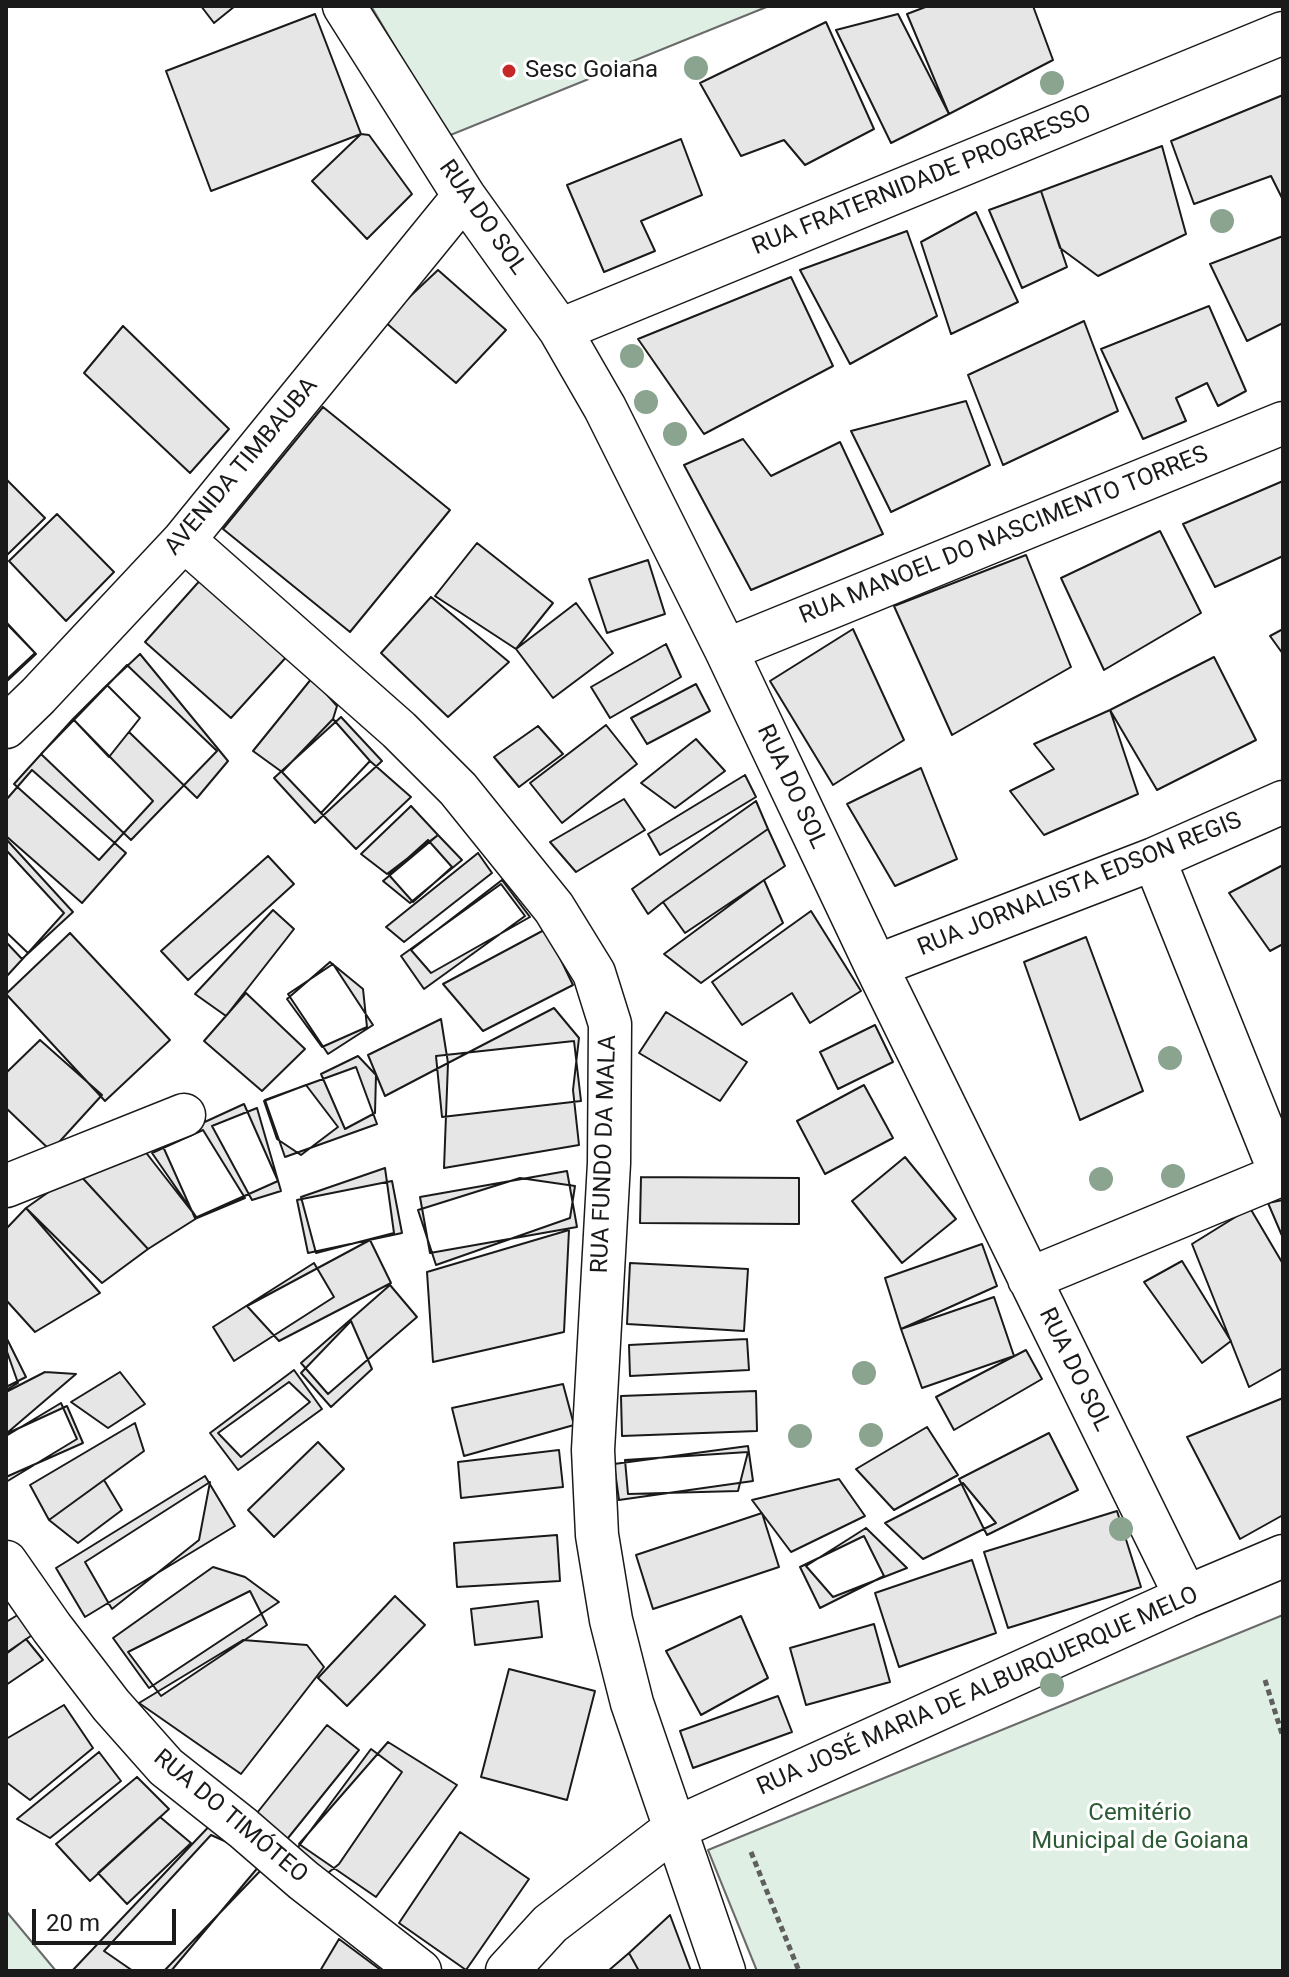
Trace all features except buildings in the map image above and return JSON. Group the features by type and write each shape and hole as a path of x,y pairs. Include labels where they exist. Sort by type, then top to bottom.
{"street":[{"name":"RUA DO SOL","path":"344,6 464,196 560,330 605,408 726,650 876,966 1186,1597"},
{"name":"RUA FRATERNIDADE PROGRESSO","path":"560,330 1278,31"},
{"name":"AVENIDA TIMBAUBA","path":"6,727 184,540 464,196"},
{"name":"RUA MANOEL DO NASCIMENTO TORRES","path":"726,650 1283,423"},
{"name":"RUA FUNDO DA MALA","path":"184,540 399,730 458,789 554,908 594,973 610,1024 609,1163 593,1450 597,1535 611,1620 632,1703 724,1971"},
{"name":"RUA JORNALISTA EDSON REGIS","path":"876,966 1154,859 1283,802"},
{"path":"1029,1279 1282,1174 1154,859"},
{"path":"6,1186 184,1115"},
{"name":"RUA JOSÉ MARIA DE ALBURQUERQUE MELO","path":"507,1971 550,1924 674,1829 1283,1556"},
{"name":"RUA DO TIMÓTEO","path":"6,1562 111,1705 166,1767 420,1971"}],"path":[{"path":"1265,1680 1283,1737"},
{"path":"751,1852 799,1971"}],"green space":[{"name":"Sesc Goiana","path":"371,6 769,6 448,136"},
{"name":"Cemitério Municipal de Goiana","path":"1283,1615 1283,1971 757,1971 708,1850"},
{"path":"6,1911 56,1971 6,1971"}],"place":[{"name":"Sesc Goiana","path":"509,71"}]}
